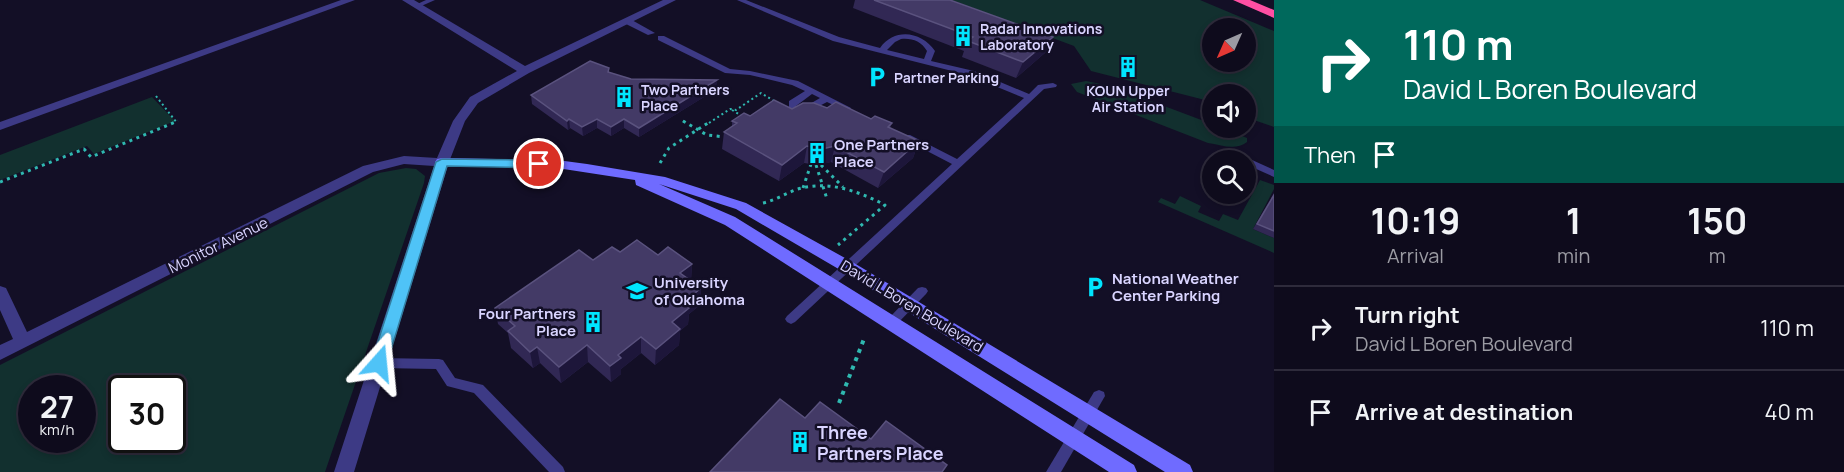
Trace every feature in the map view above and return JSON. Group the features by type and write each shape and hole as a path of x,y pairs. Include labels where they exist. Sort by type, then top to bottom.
{"highway":[{"path":"1239,0 1274,14"}],"street":[{"path":"0,126 350,0"},
{"path":"344,472 442,162 459,121 474,100 525,71 670,0"},
{"path":"412,3 525,71"},
{"name":"Monitor Avenue","path":"0,353 368,169 404,160 442,162"},
{"name":"David L Boren Boulevard","path":"442,162 556,164 665,181 741,206 848,267 1183,472"},
{"name":"David L Boren Boulevard","path":"627,176 705,208 749,232 1127,472"},
{"path":"0,292 23,342"}],"lane":[{"path":"412,3 432,0"},
{"path":"740,0 826,36 971,73 1030,97"},
{"path":"627,21 651,33"},
{"path":"882,51 888,41 895,37 913,38 930,47 927,62"},
{"path":"661,38 728,71 750,73 795,83 858,113"},
{"path":"791,319 1041,87 1053,86"},
{"path":"812,91 792,103 792,107 804,111 827,98"},
{"path":"896,132 959,164"},
{"path":"1256,165 1274,174"},
{"path":"749,232 765,219"},
{"path":"892,322 922,291"},
{"path":"379,363 439,364 451,382 478,389 558,472"},
{"path":"1053,472 1099,396"}],"path":[{"path":"660,163 669,148 730,109 736,110 761,93 779,102 772,109"},
{"path":"0,182 84,149 91,157 179,122 156,96"},
{"path":"730,109 745,117"},
{"path":"683,121 712,136 731,136"},
{"path":"803,188 811,164"},
{"path":"827,199 819,165 844,189"},
{"path":"758,203 771,201 803,188 823,186 866,195 885,205 838,245"},
{"path":"839,403 864,339"}],"green space":[{"path":"952,0 1200,0 1243,18 1202,18 1202,72 1256,72 1256,23 1274,31 1274,127 1256,121 1256,84 1202,84 1202,99 1091,71 1074,46"},
{"path":"1086,81 1111,86 1202,120 1202,138 1247,138 1247,142 1233,147 1208,143 1077,92 1071,84"},
{"path":"152,97 175,121 94,154 87,146 0,180 0,155"},
{"path":"406,168 416,169 425,176 325,472 0,472 0,365 379,173"},
{"path":"1260,180 1274,185 1253,229 1274,238 1274,253 1158,202 1161,198 1175,204 1180,196 1201,206 1198,212 1219,221 1223,214 1238,220 1247,204 1256,204 1256,187"}],"building":[{"path":"874,0 950,0 1053,37 1023,62 968,41 973,37"},
{"name":"Two Partners Place","path":"590,61 609,68 608,72 631,79 717,80 639,128 624,119 611,127 597,119 582,127 569,119 567,121 531,95"},
{"path":"774,100 792,109 803,103 814,103 827,108 836,102 871,119 875,116 892,123 888,127 919,141 884,172 835,146 822,149 807,146 782,165 724,132 737,123 732,121 744,113 750,116"},
{"path":"1274,195 1274,231 1257,224"},
{"name":"Four Partners Place","path":"637,240 658,255 668,247 692,264 680,273 701,288 683,303 689,308 672,322 680,329 656,349 641,337 618,355 621,358 610,366 587,345 559,367 537,347 530,352 508,331 515,326 495,308 579,250 593,260 612,247 620,252"},
{"name":"Three Partners Place","path":"780,399 805,418 820,402 871,439 886,421 947,465 942,472 710,472"}],"place":[{"name":"Radar Innovations Laboratory","path":"963,36"},
{"name":"KOUN Upper Air Station","path":"1128,67"},
{"name":"Partner Parking","path":"877,77"},
{"name":"Two Partners Place","path":"624,97"},
{"name":"One Partners Place","path":"817,153"},
{"name":"National Weather Center Parking","path":"1095,287"},
{"name":"University of Oklahoma","path":"637,291"},
{"name":"Four Partners Place","path":"593,322"},
{"name":"Three Partners Place","path":"800,442"}],"route":[{"path":"379,363 442,162 539,164"}]}
